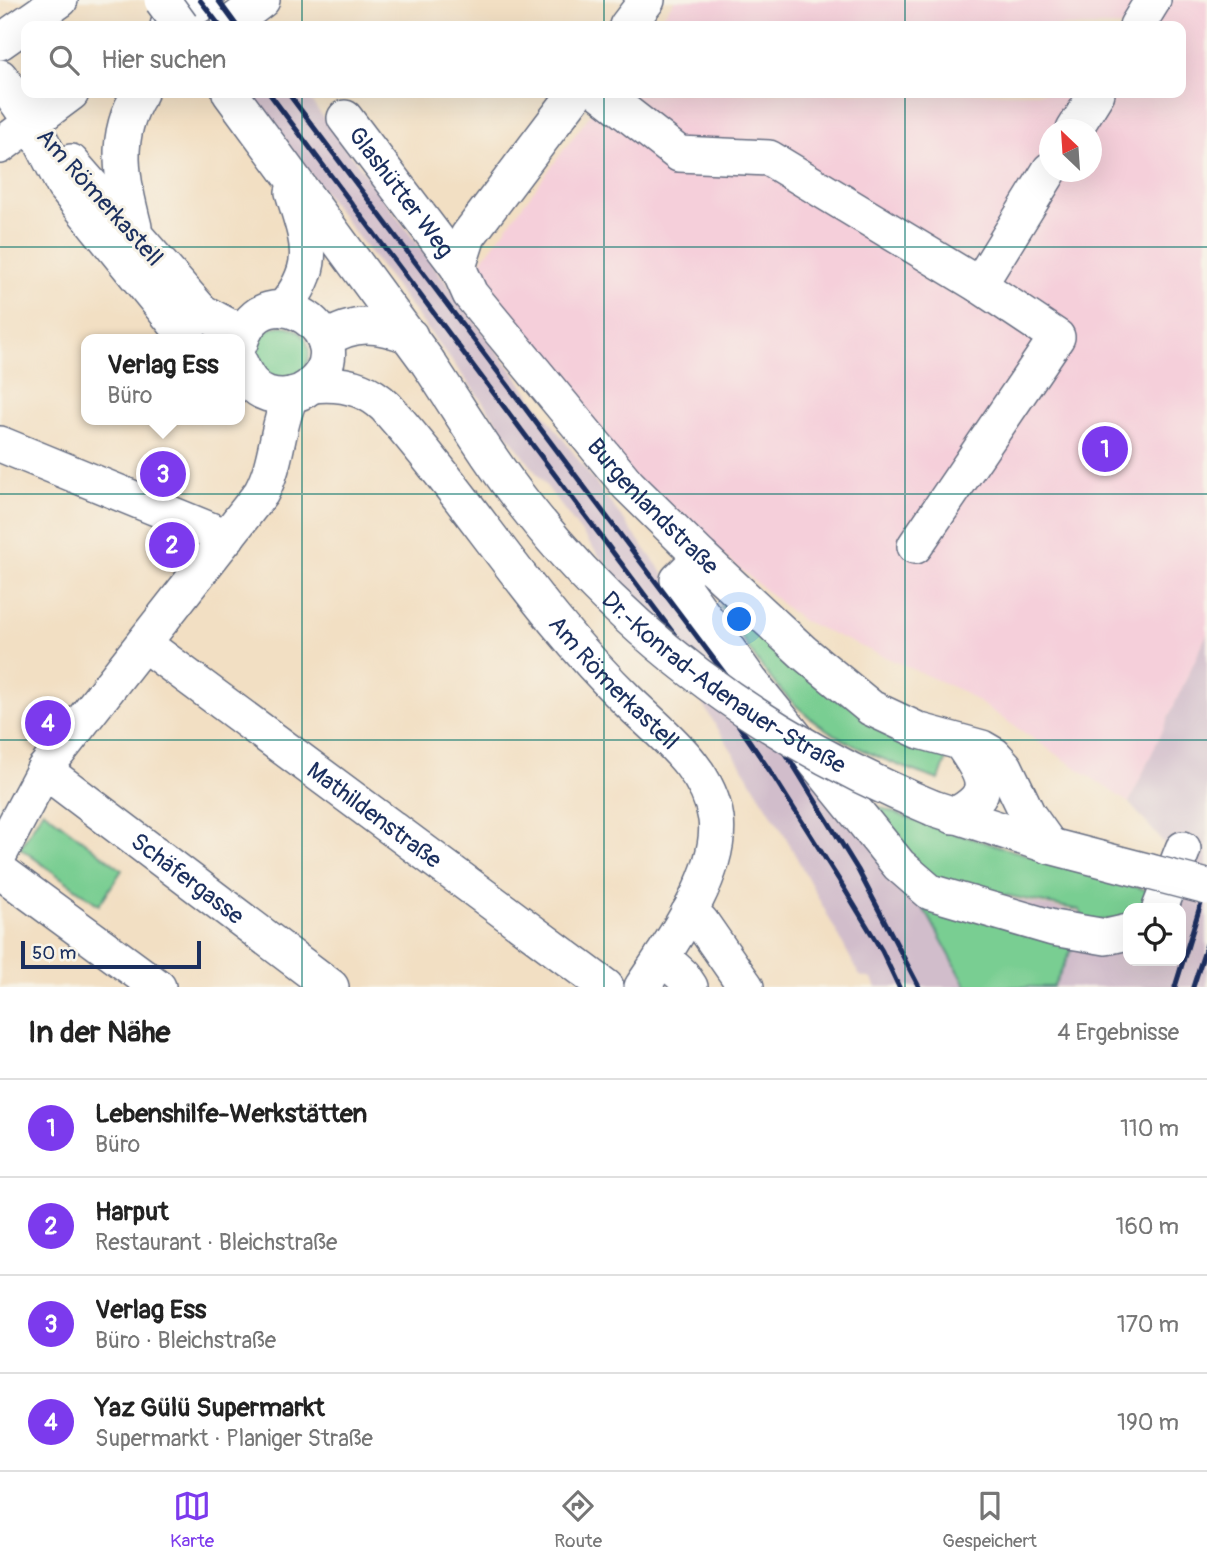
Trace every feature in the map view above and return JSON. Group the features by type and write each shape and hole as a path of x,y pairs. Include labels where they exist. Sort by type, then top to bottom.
{"street":[{"path":"30,21 60,0"},
{"path":"235,21 262,0"},
{"path":"631,21 647,0"},
{"path":"1140,21 1153,0"},
{"path":"0,42 21,27"},
{"path":"0,65 21,71"},
{"path":"0,78 32,123"},
{"path":"0,146 64,98"},
{"path":"135,232 122,185 120,153 129,114 137,98"},
{"name":"Dr.-Konrad-Adenauer-Straße","path":"234,98 419,348 523,504 590,582 636,626 706,684 793,741 862,777 943,812 1050,846 1207,887"},
{"path":"458,267 468,236 572,98"},
{"path":"607,98 679,154 769,158 979,285 1056,337 915,546"},
{"path":"1081,119 1094,98"},
{"name":"Glashütter Weg","path":"345,118 458,267"},
{"name":"Am Römerkastell","path":"32,123 135,232 202,312 228,326 232,334"},
{"name":"Am Römerkastell","path":"32,123 64,186 184,334"},
{"path":"245,351 265,312 283,309 301,284 309,254 308,240 284,165"},
{"path":"979,285 1042,182"},
{"name":"Burgenlandstraße","path":"458,267 470,294 628,485 701,557 803,652 871,708 920,731 982,748 995,755 1005,767 1028,815 1050,846"},
{"name":"Am Römerkastell","path":"283,309 294,310 313,321 325,345 340,360 376,378 398,398 438,470"},
{"path":"0,853 44,769 144,644 269,480 285,407 323,369 325,345 348,327 377,325 419,348"},
{"name":"Am Römerkastell","path":"245,363 259,390 269,394 340,384 378,399 438,470 553,620 609,683 698,772 712,800 717,837 708,867 688,914 642,987"},
{"path":"0,444 227,537"},
{"path":"701,557 678,580 750,681 899,865 930,892 982,909 1054,928 1106,937 1123,933"},
{"name":"Mathildenstraße","path":"144,644 606,987"},
{"path":"943,812 974,806 984,788 982,773 961,743"},
{"name":"Schäfergasse","path":"44,769 331,987"},
{"path":"1162,903 1183,849"},
{"path":"0,871 136,980"},
{"path":"688,914 701,922 746,987"},
{"path":"662,957 682,975 690,987"}],"shaded area":[{"path":"675,0 1207,0 1207,634 1129,803 962,691 801,620 638,484 477,267 602,98 1186,98 1186,21 659,21"},
{"path":"253,98 309,98 748,687 938,884 1079,912 1084,923 1123,922 1123,966 1186,966 1186,903 1149,903 1177,858 1129,803 1207,634 1207,987 876,987 872,979 860,976 783,832 659,635"}],"green space":[{"path":"282,326 301,334 309,353 301,372 282,380 263,372 255,353 263,334"},
{"path":"726,603 949,752 939,780 848,742 800,709 777,686 757,660 721,606"},
{"path":"871,804 930,826 1153,892 1146,903 1123,903 1123,919 1086,921 1079,910 939,882 895,844"},
{"path":"43,810 122,870 99,905 20,848"},
{"path":"906,884 1076,941 1053,987 967,987 929,917"}],"railway":[{"path":"200,0 216,21"},
{"path":"218,0 233,21"},
{"path":"273,98 698,666 772,774 839,880 882,951 899,987"},
{"path":"292,98 792,763 858,870 919,987"},
{"path":"1175,987 1207,884"},
{"path":"1193,987 1207,944"}],"place":[{"name":"Lebenshilfe-Werkstätten","path":"1105,449"},
{"name":"Verlag Ess","path":"163,474"},
{"name":"Harput","path":"172,545"},
{"name":"Yaz Gülü Supermarkt","path":"48,723"}]}
